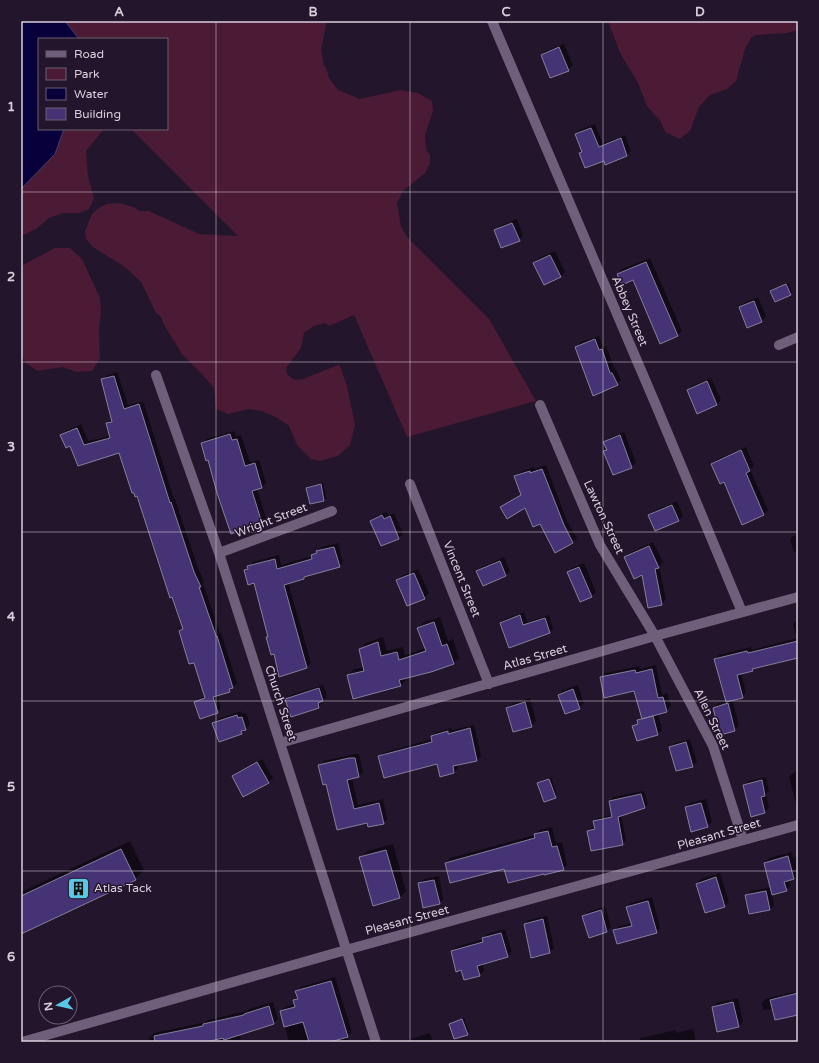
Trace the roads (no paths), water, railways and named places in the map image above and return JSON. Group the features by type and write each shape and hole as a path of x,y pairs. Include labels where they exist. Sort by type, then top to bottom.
{"street":[{"name":"Abbey Street","path":"492,21 655,402 742,612"},
{"path":"779,345 798,337"},
{"name":"Church Street","path":"156,375 219,553 376,1042"},
{"name":"Lawton Street","path":"540,405 600,545 655,636"},
{"name":"Vincent Street","path":"410,484 489,684"},
{"name":"Wright Street","path":"219,553 332,511"},
{"name":"Atlas Street","path":"280,743 655,636 798,597"},
{"name":"Allen Street","path":"655,636 713,746 743,840"},
{"name":"Pleasant Street","path":"22,1042 63,1037 346,950 798,825"}],"water":[{"path":"21,21 65,21 78,38 38,38 38,130 64,130 55,154 21,189"}],"place":[{"name":"Atlas Tack","path":"78,888"}]}
